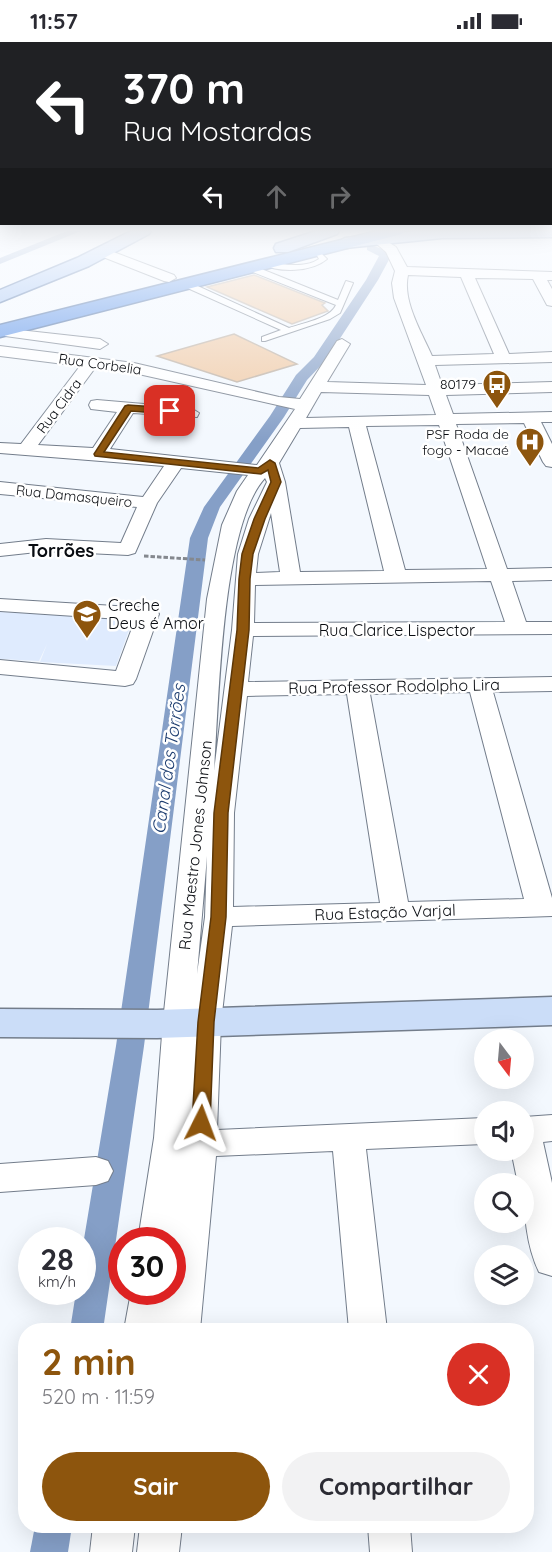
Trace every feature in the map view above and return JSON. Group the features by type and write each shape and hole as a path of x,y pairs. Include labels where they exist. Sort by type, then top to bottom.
{"highway":[{"path":"2,332 96,301"},
{"path":"2,332 119,301"}],"street":[{"path":"403,301 518,629"},
{"path":"478,301 502,358"},
{"path":"2,332 100,344"},
{"name":"Rua Maestro Jones Johnson","path":"158,1227 171,1138 218,599 227,542 245,490 295,423 342,344"},
{"name":"Rua Corbelia","path":"0,351 148,371 279,402 305,405"},
{"path":"426,361 552,357"},
{"name":"Rua Cidra","path":"26,449 90,363"},
{"path":"317,387 435,390 552,387"},
{"path":"98,405 191,412"},
{"path":"98,454 128,408"},
{"path":"530,417 552,462"},
{"path":"295,423 552,417"},
{"path":"356,422 396,576"},
{"path":"0,448 98,454 257,471 291,578"},
{"path":"0,549 46,545 126,548 148,503 176,461"},
{"name":"Rua Maestro Jones Johnson","path":"182,1323 200,1144 180,1023 219,917 221,813 237,689 245,579 248,554 260,519 257,471"},
{"name":"Rua Damasqueiro","path":"0,488 148,503"},
{"path":"245,579 552,574"},
{"path":"0,605 148,614 125,679 0,668"},
{"name":"Rua Clarice Lispector","path":"243,630 552,628"},
{"name":"Rua Professor Rodolpho Lira","path":"237,689 552,684"},
{"path":"480,685 546,907"},
{"path":"357,687 396,913"},
{"name":"Rua Estação Varjal","path":"219,917 546,907"},
{"path":"0,1023 180,1023 552,1011"},
{"path":"534,1130 552,1128"},
{"path":"200,1144 474,1131"},
{"path":"348,1136 367,1323"},
{"path":"530,1161 552,1261"},
{"path":"0,1178 96,1171"},
{"path":"144,1323 147,1305"},
{"path":"111,1552 113,1533"},
{"path":"158,1552 160,1533"},
{"path":"390,1533 392,1552"}],"lane":[{"path":"224,301 289,331"},
{"path":"265,339 327,317 337,311 341,304 335,301"}],"path":[{"path":"158,558 212,560"}],"shaded area":[{"name":"Creche Deus é Amor","path":"0,612 133,619 116,666 40,662 47,644 39,661 0,659"}],"building":[{"path":"240,301 325,303 322,305 328,311 292,324"},
{"path":"234,334 297,364 237,382 157,356"}],"waterway":[{"name":"Canal dos Torrões","path":"87,1323 130,1046 199,538 212,507 277,417 301,378 319,360 358,301"},
{"name":"Canal dos Torrões","path":"49,1552 53,1533"}],"place":[{"name":"80179","path":"497,410"},
{"name":"PSF Roda de fogo - Macaé","path":"530,468"},
{"name":"Creche Deus é Amor","path":"87,640"}],"district":[{"name":"Torrões","path":"61,551"}],"route":[{"path":"170,411 128,408 98,454 261,471 270,463 276,482 248,554 245,579 237,689 221,813 219,917 206,1022 201,1123"}]}
